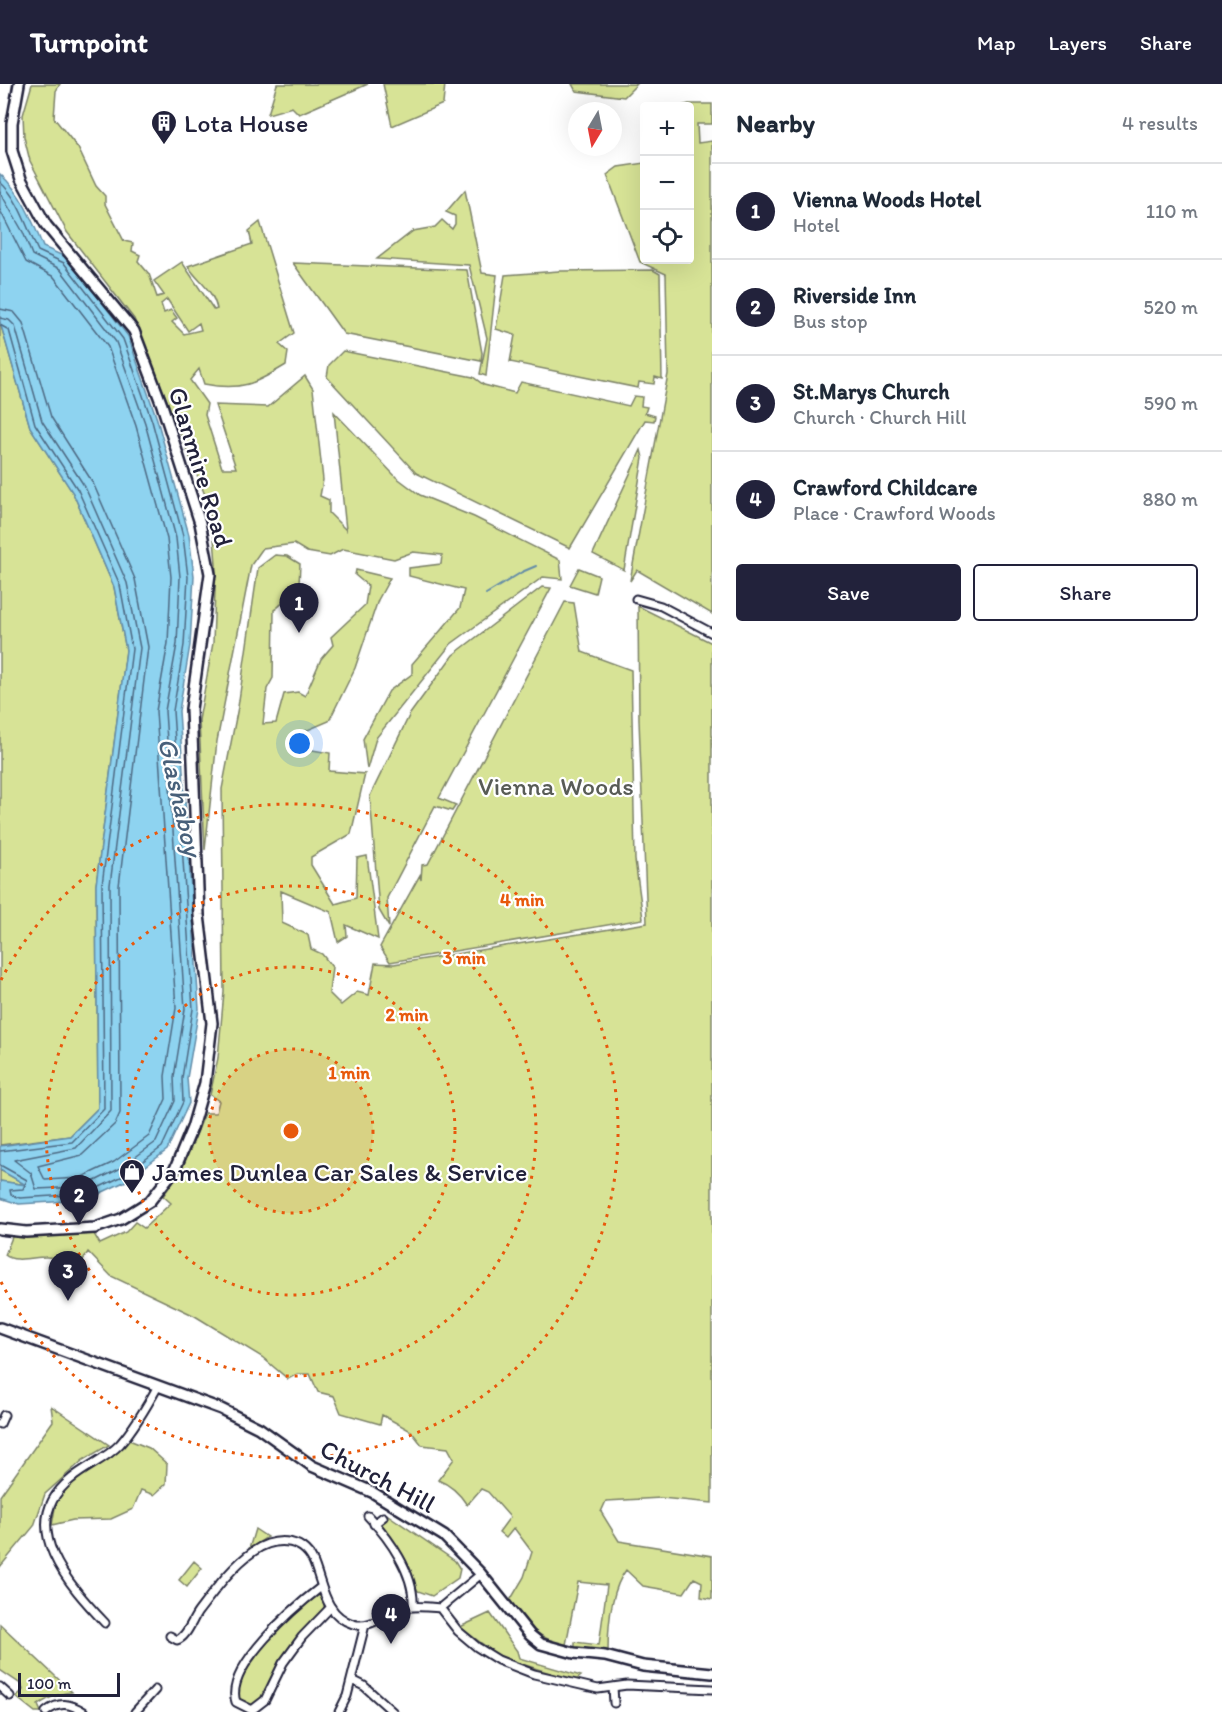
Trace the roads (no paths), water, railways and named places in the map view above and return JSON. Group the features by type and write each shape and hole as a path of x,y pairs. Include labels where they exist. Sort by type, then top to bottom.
{"main road":[{"name":"Glanmire Road","path":"0,1229 26,1232 94,1228 138,1210 163,1187 175,1169 192,1128 205,1083 212,1023 199,915 191,709 210,574 200,523 162,405 135,331 46,225 21,179 12,151 12,123 19,84"},
{"name":"Church Hill","path":"0,1328 240,1418 312,1466 372,1492 444,1536 481,1574 530,1635 551,1648 605,1656 643,1666 712,1673"}],"street":[{"path":"636,599 661,606 712,633"},
{"path":"105,1623 75,1591 53,1554 46,1530 49,1509 71,1478 119,1445 158,1386"},
{"path":"0,1424 4,1415"},
{"path":"368,1516 406,1573 413,1592 413,1606"},
{"path":"374,1524 383,1517"},
{"path":"170,1636 180,1640 185,1626 237,1566 269,1542 283,1541 299,1546 312,1560 331,1607 350,1623 365,1625 413,1606 441,1608 481,1574"},
{"path":"321,1587 297,1606 269,1635 238,1678 234,1688 236,1702 252,1710 262,1704 292,1650 331,1607"},
{"path":"441,1608 458,1631 477,1647 504,1662 583,1687 614,1688 627,1685 712,1689"},
{"path":"339,1712 352,1680 365,1625"},
{"path":"352,1680 364,1686 393,1712"},
{"path":"0,1687 10,1696"},
{"path":"614,1688 614,1703"},
{"path":"135,1712 155,1690"},
{"path":"46,1712 55,1704 65,1704 84,1712"}],"water":[{"name":"Glashaboy","path":"0,174 20,198 31,217 43,247 68,258 128,336 157,419 189,535 194,576 190,645 179,711 199,1009 187,1078 189,1103 167,1150 126,1181 86,1200 19,1204 0,1198 0,1181 26,1185 0,1170 0,1146 70,1136 98,1108 96,885 126,650 114,587 73,493 30,427 0,322"}],"waterway":[{"path":"486,594 536,566"}],"place":[{"name":"Lota House","path":"164,146"},
{"name":"Vienna Woods Hotel","path":"299,633"},
{"name":"James Dunlea Car Sales & Service","path":"132,1195"},
{"name":"Riverside Inn","path":"79,1225"},
{"name":"St.Marys Church","path":"68,1301"},
{"name":"Crawford Childcare","path":"391,1644"}],"park label":[{"name":"Vienna Woods","path":"556,786"}]}
